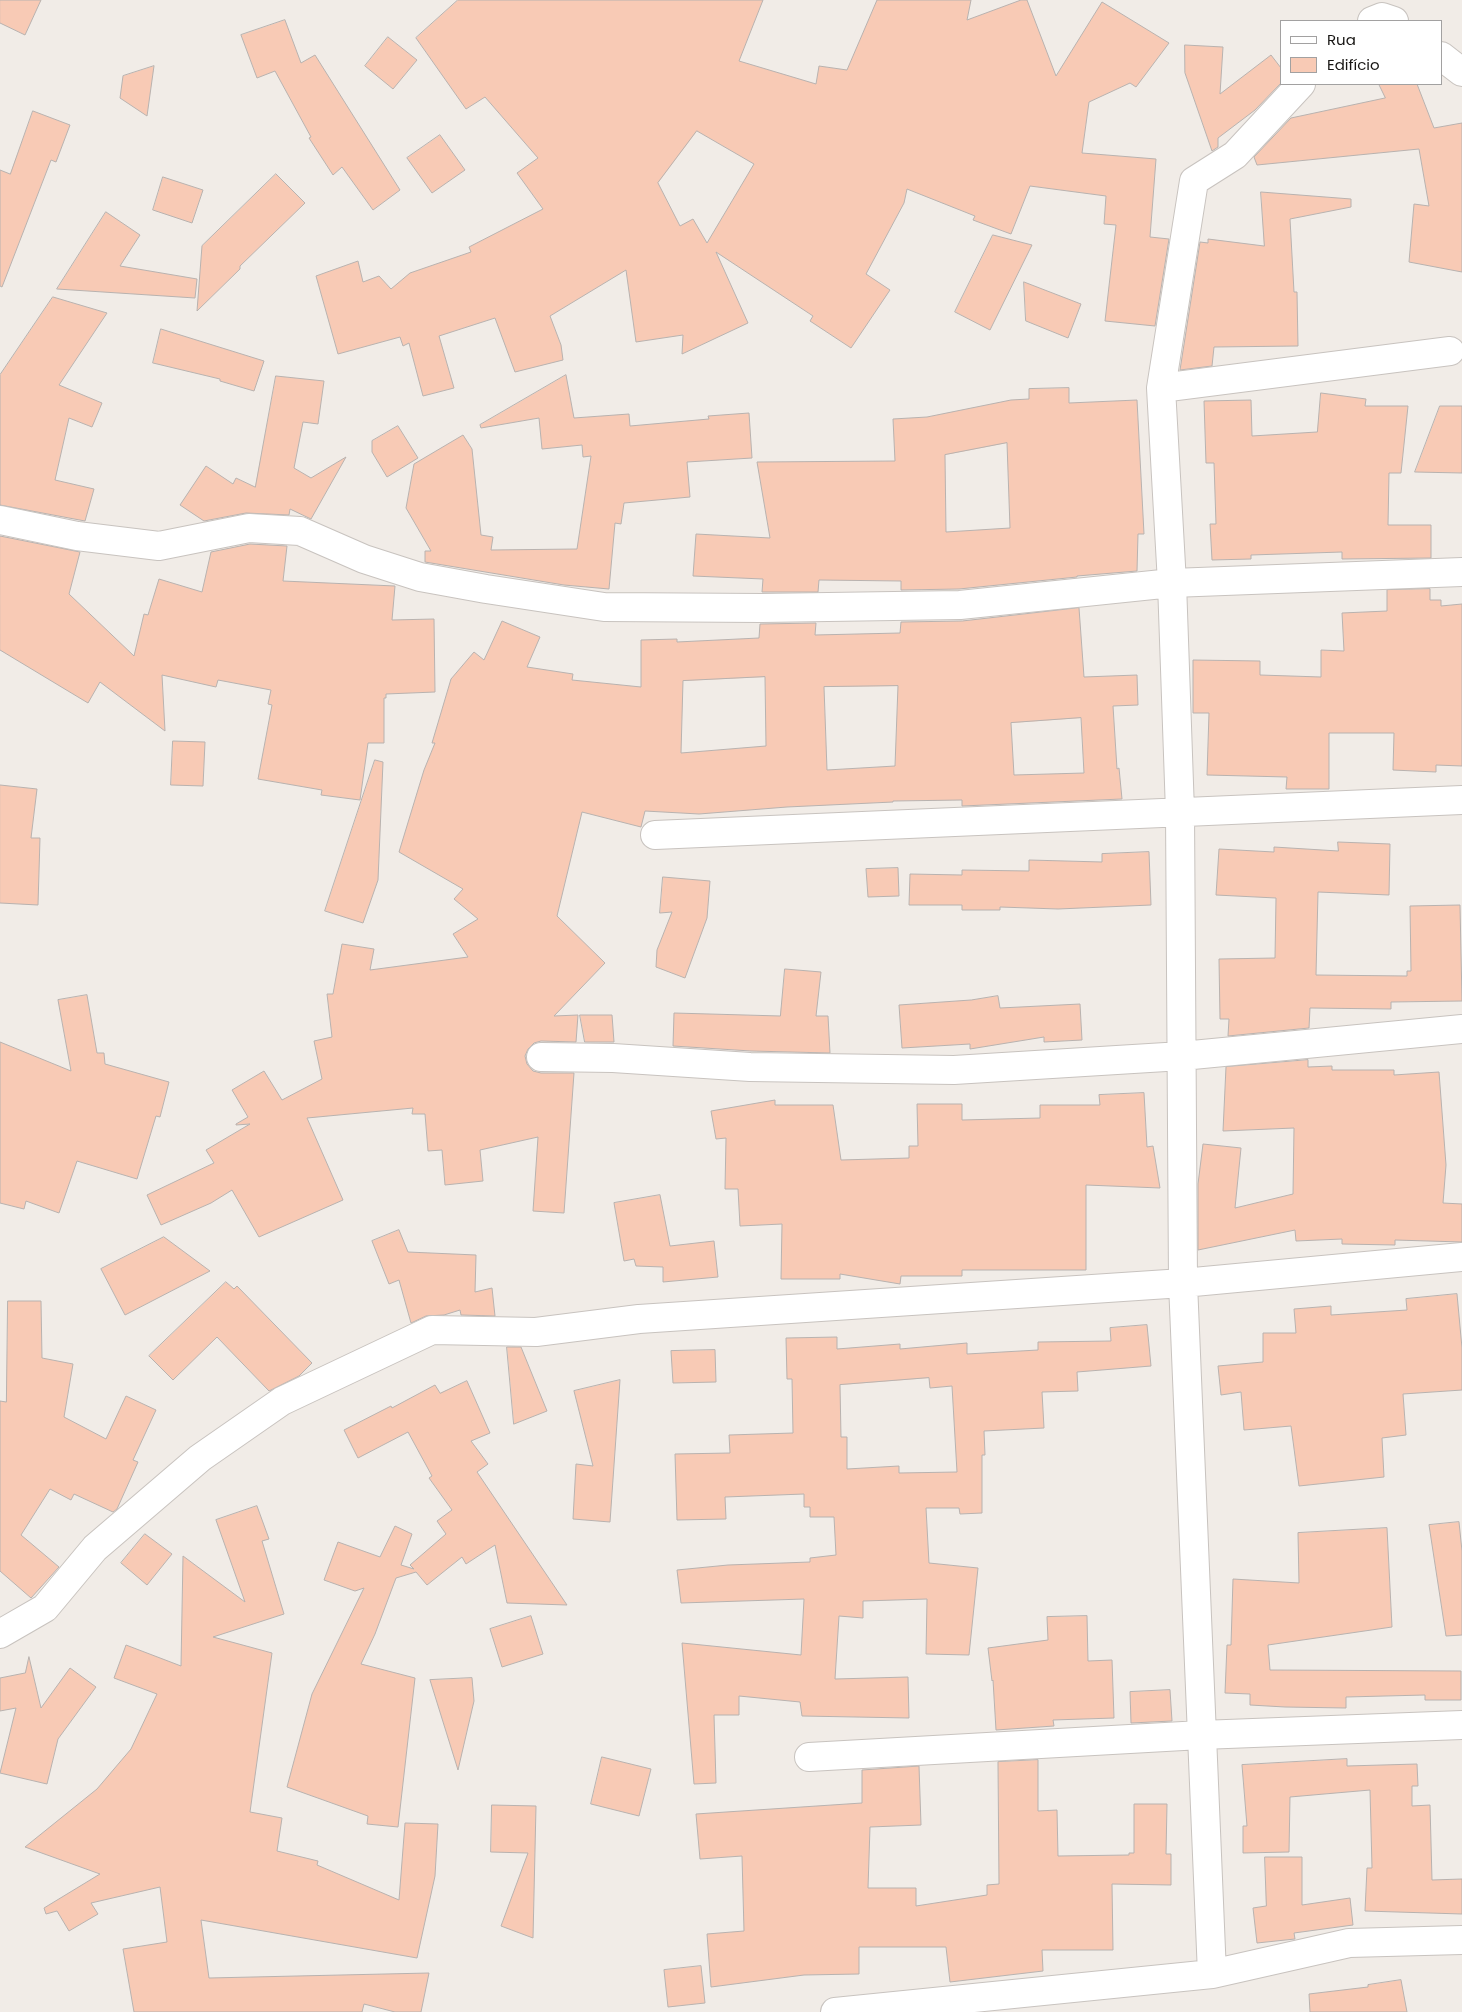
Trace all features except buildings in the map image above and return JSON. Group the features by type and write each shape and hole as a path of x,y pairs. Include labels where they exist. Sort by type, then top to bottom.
{"street":[{"path":"1374,20 1382,17 1391,20"},
{"path":"1442,57 1462,72"},
{"path":"1212,1974 1183,1283 1180,812 1172,583 1161,388 1194,181 1235,155 1300,85"},
{"path":"1161,388 1450,351"},
{"path":"0,520 77,536 159,546 249,528 300,531 364,559 420,577 604,607 762,608 960,605 1172,583 1462,572"},
{"path":"655,835 1462,800"},
{"path":"541,1057 613,1058 750,1067 954,1070 1182,1056 1462,1029"},
{"path":"0,1634 46,1608 95,1548 200,1458 282,1401 432,1330 536,1332 639,1319 1183,1283 1462,1257"},
{"path":"809,1757 1201,1735 1462,1725"},
{"path":"835,2012 1212,1974 1349,1943 1462,1940"}]}
